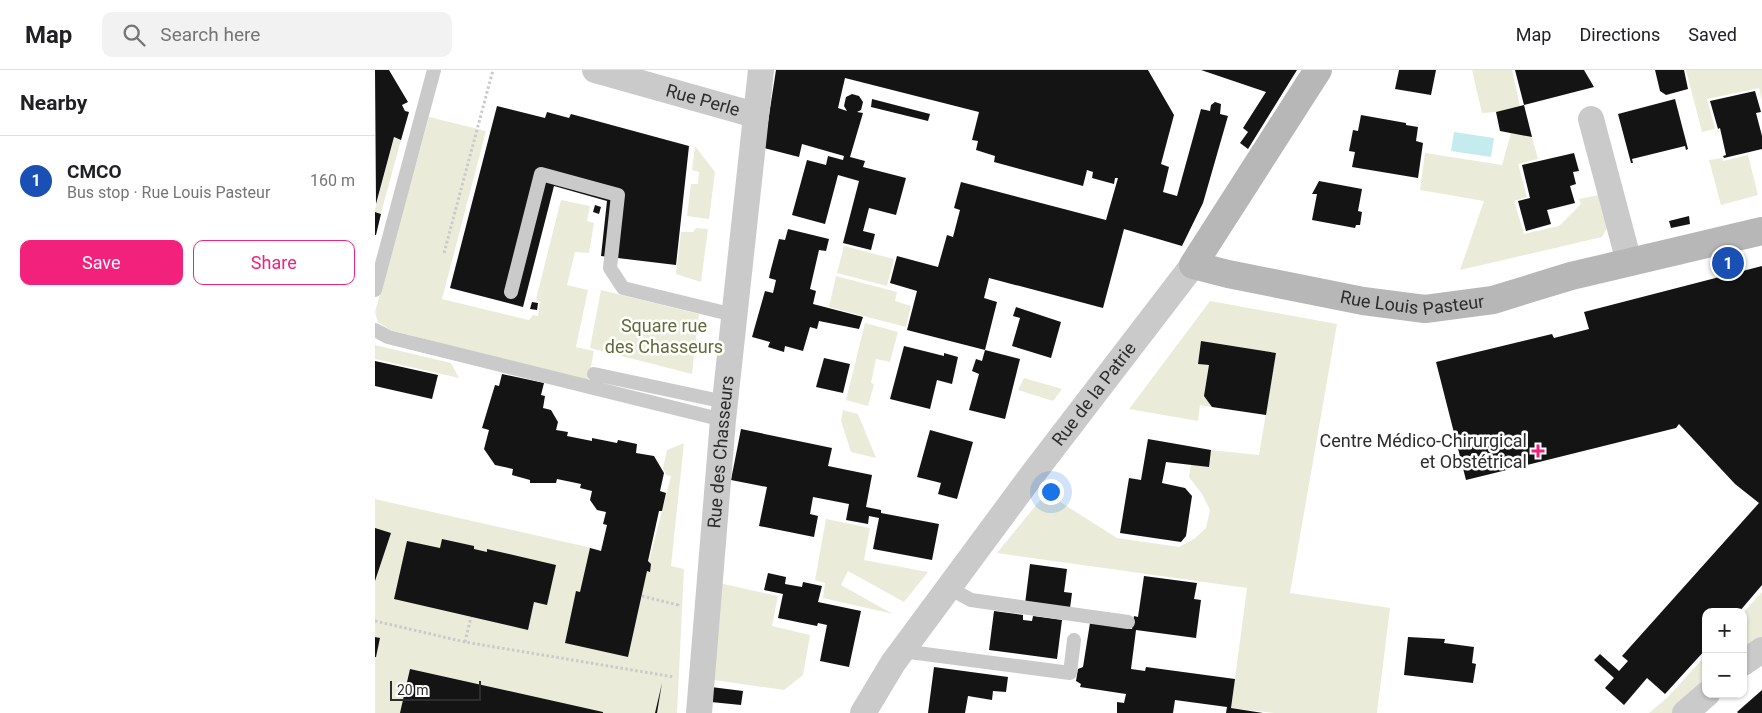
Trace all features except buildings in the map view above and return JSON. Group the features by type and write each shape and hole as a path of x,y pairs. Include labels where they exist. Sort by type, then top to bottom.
{"street":[{"name":"Rue Perle","path":"595,70 755,115"},
{"name":"Rue des Chasseurs","path":"699,713 700,678 724,411 761,70"},
{"name":"Rue de la Patrie","path":"863,713 902,651 1038,467 1193,265 1317,70"},
{"path":"1591,119 1629,262"},
{"name":"Rue Louis Pasteur","path":"1193,265 1228,274 1363,301 1425,309 1493,300 1571,276 1762,231"},
{"path":"1747,660 1762,650"},
{"path":"1685,713 1702,698"}],"lane":[{"path":"375,290 434,70"},
{"path":"511,292 541,174 618,195 610,268 623,288 734,315"},
{"path":"375,330 388,336 724,411"},
{"path":"594,374 724,411"},
{"path":"949,588 971,600 1128,622"},
{"path":"902,651 1070,673 1074,640"}],"path":[{"path":"444,253 493,70"},
{"path":"642,596 678,604"},
{"path":"465,642 471,617"},
{"path":"375,621 465,642 673,677 700,678"}],"green space":[{"path":"1472,70 1512,70 1520,106 1496,112 1482,113"},
{"path":"1686,70 1762,70 1762,101 1759,88 1707,99 1715,129 1702,132"},
{"path":"429,117 486,131 442,299 529,320 533,315 538,316 540,301 536,299 561,200 590,206 587,221 594,223 589,253 575,252 567,285 588,290 576,347 594,351 588,382 390,330 378,322 375,312"},
{"path":"1511,133 1532,137 1538,159 1518,164 1527,197 1514,201 1524,234 1559,226 1581,204 1579,199 1603,194 1611,221 1602,237 1460,270 1484,201 1420,190 1425,153 1502,165"},
{"path":"394,138 401,140 381,213 375,212 375,210"},
{"path":"695,146 715,172 709,219 687,216 691,184 698,184 699,172 692,170"},
{"path":"1748,155 1758,195 1721,205 1709,160 1722,158 1723,161"},
{"path":"696,228 708,229 701,282 676,274 681,232 693,232"},
{"path":"844,246 894,259 887,286 837,273"},
{"path":"836,276 897,292 895,301 911,306 906,327 829,307"},
{"name":"Square rue des Chasseurs","path":"601,290 699,314 692,374 590,348"},
{"path":"1210,301 1337,324 1290,593 1390,608 1377,713 1274,713 1231,708 1247,588 997,553 1046,493 1117,538 1179,547 1194,539 1206,528 1210,510 1202,494 1189,477 1191,464 1209,467 1211,450 1259,455 1276,353 1201,341 1198,364 1209,365 1212,407 1200,405 1198,421 1129,409"},
{"path":"865,323 898,332 890,362 876,359 871,383 874,384 868,406 846,400"},
{"path":"375,345 451,363 459,378 375,359"},
{"path":"1024,378 1062,389 1053,401 1018,390"},
{"path":"843,410 858,414 876,458 851,452 841,421"},
{"path":"684,443 671,566 684,569 677,713 375,713 375,499 649,561 671,476 666,475 663,468 667,450"},
{"path":"826,519 870,528 864,560 928,572 904,602 848,571 841,585 893,614 823,598 825,583 815,580"},
{"path":"719,583 778,596 772,626 810,635 803,675 784,690 714,680"},
{"path":"1762,592 1762,637 1747,650 1747,609"},
{"path":"1702,659 1702,692 1678,713 1649,713 1668,697"}],"water":[{"path":"1454,132 1494,138 1491,157 1451,151"}],"place":[{"name":"CMCO","path":"1728,263"},
{"name":"Centre Médico-Chirurgical et Obstétrical","path":"1538,451"}]}
